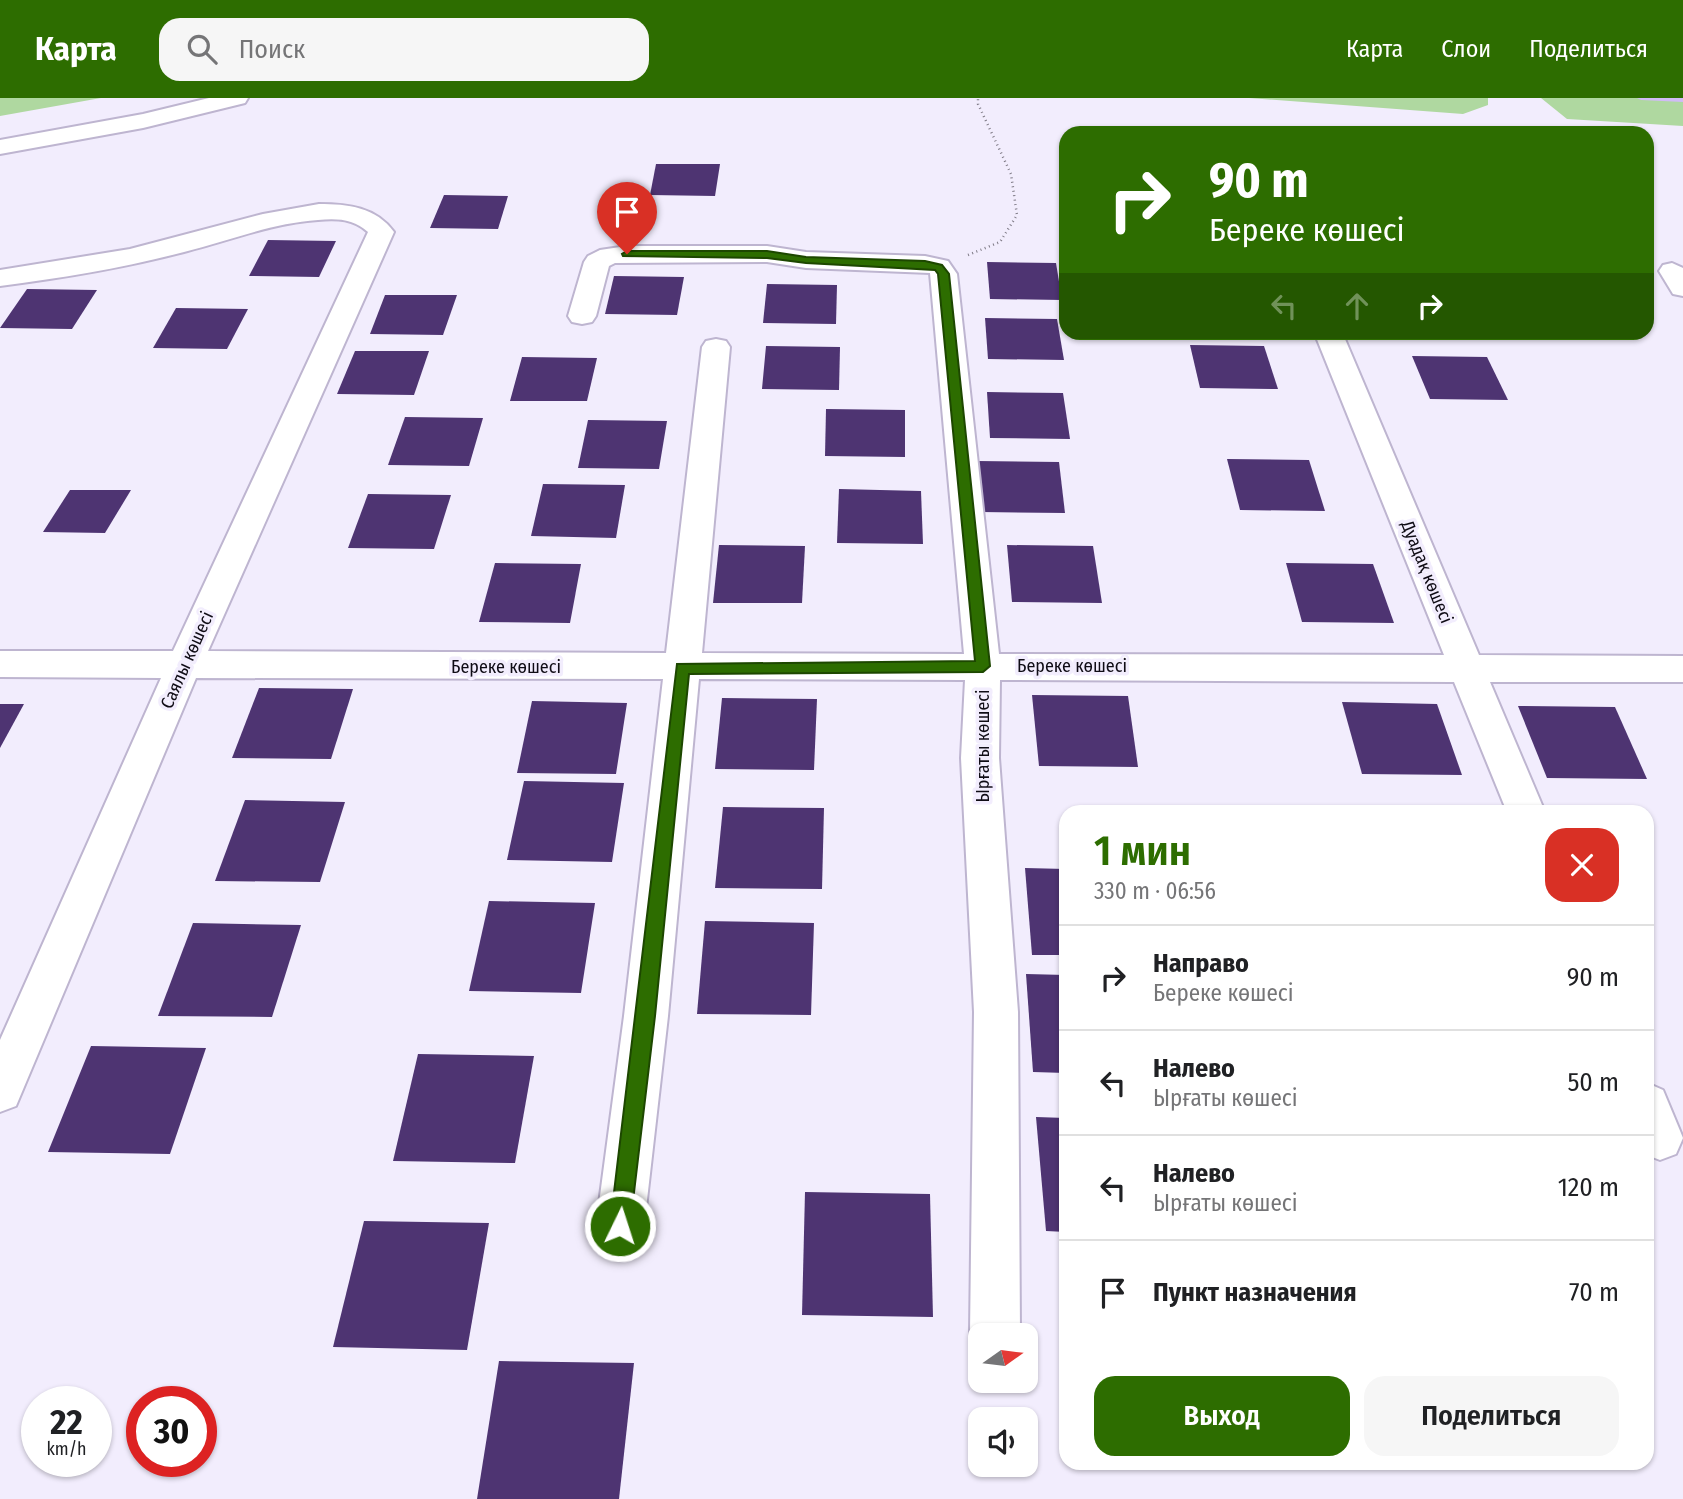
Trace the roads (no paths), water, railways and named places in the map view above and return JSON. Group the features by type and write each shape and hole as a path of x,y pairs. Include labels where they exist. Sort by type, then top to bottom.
{"street":[{"path":"0,147 143,121 237,98"},
{"name":"Саялы көшесі","path":"0,278 111,261 319,212 367,217 376,222 381,232 184,664 0,1091"},
{"name":"Ырғаты көшесі","path":"582,316 597,262 609,256 767,254 806,260 925,264 939,267 944,274 983,666 980,758 996,1012 995,1323"},
{"name":"Дуадақ көшесі","path":"1331,340 1522,805"},
{"path":"620,1226 646,1016 716,348"},
{"name":"Береке көшесі","path":"0,664 1683,669"}],"waterway":[{"path":"1641,98 1683,100"}]}
